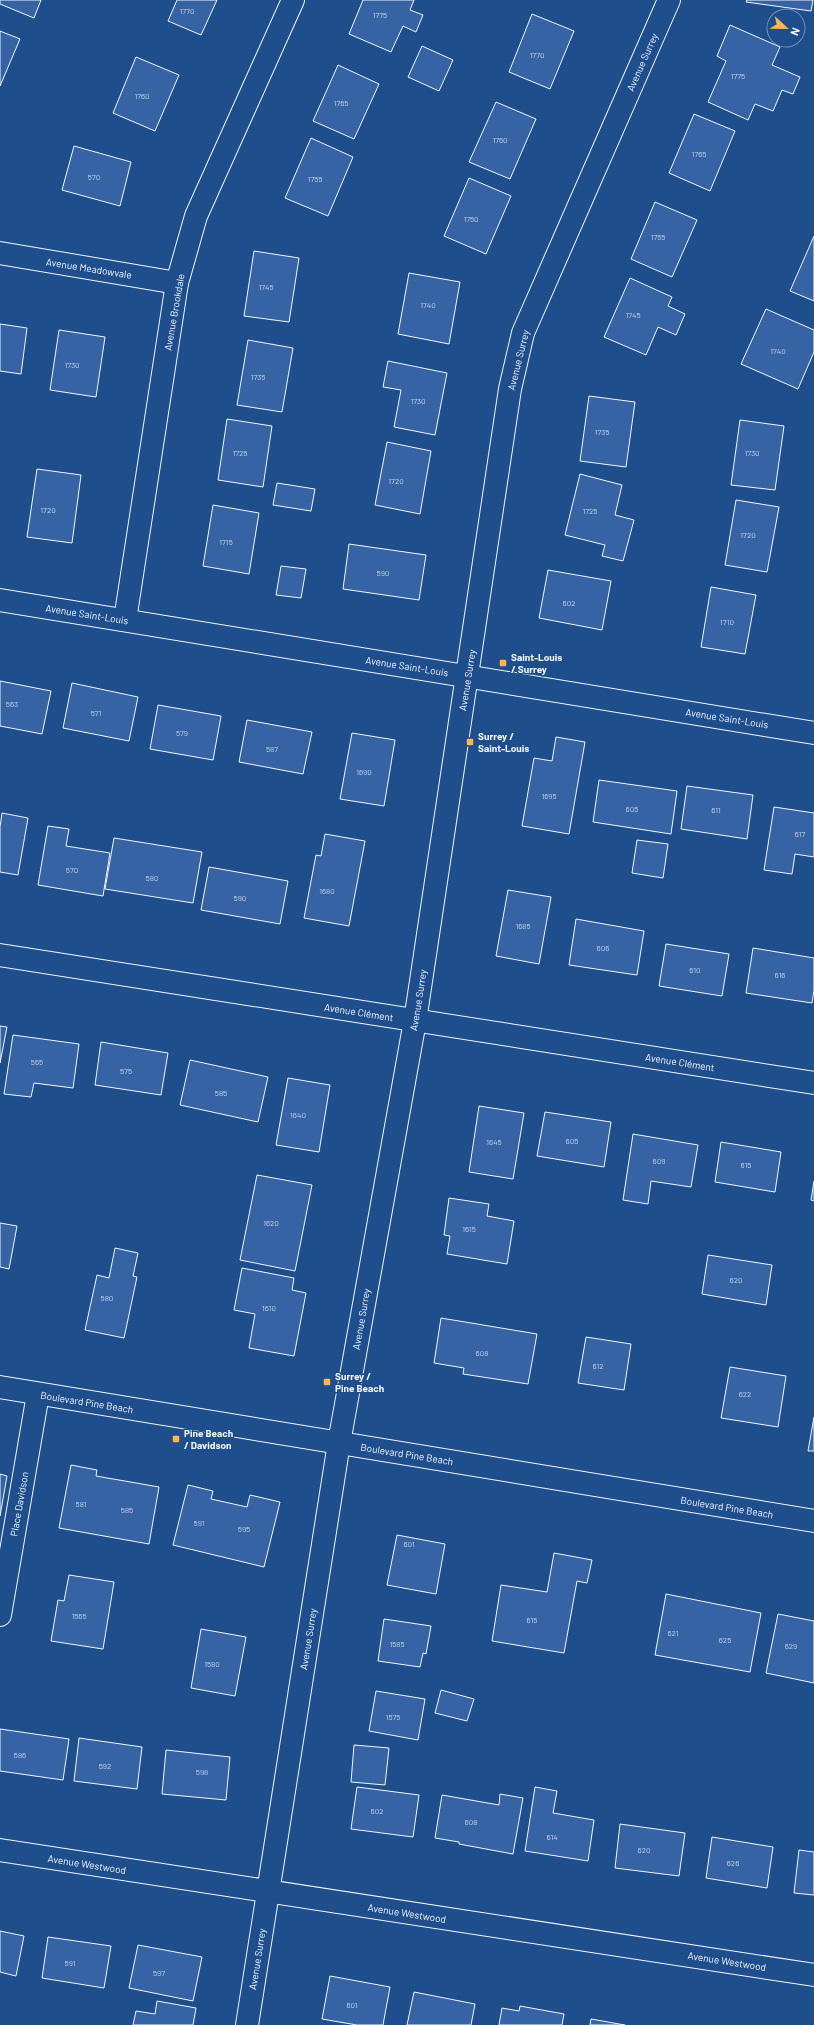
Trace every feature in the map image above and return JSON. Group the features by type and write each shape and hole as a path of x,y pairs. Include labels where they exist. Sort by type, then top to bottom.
{"street":[{"name":"Avenue Brookdale","path":"125,620 177,283 196,216 293,0"},
{"name":"Avenue Surrey","path":"247,2025 339,1443 415,1021 510,389 523,333 670,0"},
{"name":"Avenue Meadowvale","path":"0,253 177,283"},
{"name":"Avenue Saint-Louis","path":"0,600 467,675 814,733"},
{"name":"Avenue Clément","path":"0,954 415,1021 814,1083"},
{"name":"Boulevard Pine Beach","path":"0,1387 814,1521"},
{"name":"Place Davidson","path":"0,1615 38,1394"},
{"name":"Avenue Westwood","path":"0,1850 814,1974"}],"building":[{"path":"0,0 41,0 34,18 0,4"},
{"path":"177,0 217,0 201,35 168,21"},
{"path":"363,0 414,0 410,10 423,15 416,32 403,26 391,52 349,34"},
{"path":"747,0 813,0 811,11 806,10 806,8 789,8 746,2"},
{"path":"532,14 574,31 550,89 509,72"},
{"path":"730,25 766,41 766,48 780,48 772,65 800,77 793,94 782,90 773,111 755,104 748,120 708,102 726,61 717,56"},
{"path":"0,31 20,39 0,86"},
{"path":"422,46 453,60 439,91 408,77"},
{"path":"136,57 179,75 155,131 113,113"},
{"path":"338,65 379,84 354,139 313,121"},
{"path":"496,102 536,119 510,179 469,162"},
{"path":"694,114 735,131 710,191 669,173"},
{"path":"311,138 353,157 328,216 285,198"},
{"path":"74,146 131,162 120,206 62,190"},
{"path":"469,178 511,196 486,254 444,236"},
{"path":"655,202 697,220 672,277 631,259"},
{"path":"814,236 814,301 790,291"},
{"path":"254,251 299,258 289,322 244,316"},
{"path":"409,273 460,282 449,344 398,334"},
{"path":"630,278 672,297 668,306 685,314 676,335 658,327 646,355 604,337"},
{"path":"766,309 814,330 814,352 798,389 741,364"},
{"path":"0,324 27,328 21,374 0,371"},
{"path":"59,330 105,337 96,397 50,390"},
{"path":"248,340 293,348 282,412 237,405"},
{"path":"388,361 447,373 435,435 394,427 401,390 383,387"},
{"path":"589,396 635,402 626,467 580,461"},
{"path":"227,419 272,426 263,487 218,480"},
{"path":"740,420 784,426 775,490 731,485"},
{"path":"387,442 431,451 420,514 375,505"},
{"path":"37,469 81,475 72,543 27,537"},
{"path":"580,474 622,485 615,515 634,520 623,561 602,556 605,545 565,535"},
{"path":"277,483 315,489 311,511 273,505"},
{"path":"736,500 779,507 767,572 725,565"},
{"path":"213,505 259,513 249,574 203,566"},
{"path":"349,544 426,555 419,600 343,589"},
{"path":"281,566 306,569 301,598 276,595"},
{"path":"548,570 611,581 602,630 539,618"},
{"path":"711,587 756,595 745,654 701,647"},
{"path":"0,681 51,691 42,734 0,726"},
{"path":"72,683 138,697 129,741 63,728"},
{"path":"158,705 221,716 213,760 150,749"},
{"path":"247,720 312,732 303,774 239,762"},
{"path":"352,733 395,740 384,806 340,799"},
{"path":"556,737 585,742 569,834 522,826 534,758 552,761"},
{"path":"599,780 677,791 671,834 593,822"},
{"path":"687,786 753,795 747,839 681,829"},
{"path":"774,807 814,813 814,857 795,854 792,874 764,870"},
{"path":"2,813 28,818 18,875 0,872 0,827"},
{"path":"48,826 69,829 66,846 110,853 103,896 38,885"},
{"path":"325,834 365,841 349,926 304,918 316,855 321,856"},
{"path":"114,838 202,852 193,903 105,889"},
{"path":"637,840 668,844 663,878 632,873"},
{"path":"209,867 288,881 280,924 201,910"},
{"path":"508,890 551,897 539,964 496,956"},
{"path":"576,919 644,931 637,975 569,965"},
{"path":"666,944 729,954 722,996 659,986"},
{"path":"753,948 814,958 814,990 812,1003 746,993"},
{"path":"0,1026 7,1027 0,1063"},
{"path":"13,1035 79,1044 73,1088 34,1083 31,1097 4,1094"},
{"path":"101,1042 168,1053 161,1095 95,1085"},
{"path":"190,1060 268,1077 258,1122 180,1105"},
{"path":"288,1078 330,1085 319,1152 276,1145"},
{"path":"479,1106 524,1113 513,1179 469,1172"},
{"path":"545,1112 611,1122 604,1167 537,1156"},
{"path":"633,1134 698,1145 691,1187 651,1181 648,1204 623,1200"},
{"path":"721,1142 781,1152 775,1192 715,1182"},
{"path":"257,1175 312,1185 295,1271 240,1260"},
{"path":"814,1181 814,1201 811,1200"},
{"path":"449,1198 489,1204 487,1216 514,1221 507,1264 447,1254 450,1236 444,1235"},
{"path":"0,1223 17,1226 9,1269 0,1267"},
{"path":"115,1248 138,1253 133,1276 137,1277 124,1338 85,1330 97,1275 109,1278"},
{"path":"708,1255 772,1265 766,1305 702,1294"},
{"path":"242,1268 294,1278 292,1290 306,1293 294,1356 249,1348 255,1314 234,1310"},
{"path":"441,1318 537,1334 528,1384 463,1374 464,1368 434,1363"},
{"path":"586,1337 631,1344 624,1390 578,1383"},
{"path":"730,1367 786,1376 778,1427 721,1418"},
{"path":"814,1417 814,1451 808,1451"},
{"path":"71,1465 97,1470 96,1476 159,1487 149,1544 59,1528"},
{"path":"0,1474 7,1476 0,1516"},
{"path":"188,1485 213,1491 211,1499 247,1507 250,1495 280,1502 264,1567 173,1545"},
{"path":"397,1535 445,1544 436,1594 387,1585"},
{"path":"554,1553 592,1560 587,1583 577,1581 564,1653 492,1641 501,1585 547,1592"},
{"path":"69,1575 114,1582 103,1649 51,1641 58,1600 64,1601"},
{"path":"666,1594 761,1613 750,1672 655,1655"},
{"path":"778,1614 814,1621 814,1683 766,1673"},
{"path":"384,1619 431,1626 426,1654 423,1653 420,1667 378,1661"},
{"path":"201,1629 246,1637 235,1696 191,1688"},
{"path":"441,1690 474,1699 467,1721 435,1713"},
{"path":"376,1691 425,1699 418,1740 369,1731"},
{"path":"0,1729 69,1739 63,1780 0,1771"},
{"path":"79,1738 142,1747 137,1789 74,1781"},
{"path":"354,1745 389,1748 385,1785 351,1782"},
{"path":"166,1750 230,1757 226,1800 162,1794"},
{"path":"357,1787 419,1795 413,1837 351,1829"},
{"path":"535,1787 557,1791 553,1813 594,1820 588,1861 525,1851"},
{"path":"500,1794 523,1798 513,1854 435,1838 442,1795 499,1805"},
{"path":"620,1824 685,1833 679,1876 615,1868"},
{"path":"712,1837 773,1847 767,1888 706,1878"},
{"path":"799,1850 814,1852 814,1895 794,1893"},
{"path":"0,1931 24,1936 16,1976 0,1972"},
{"path":"48,1937 111,1946 104,1988 42,1978"},
{"path":"138,1945 202,1957 193,2001 129,1988"},
{"path":"330,1976 390,1987 383,2025 357,2025 322,2019"},
{"path":"414,1992 475,2004 471,2025 407,2025"},
{"path":"157,2001 196,2008 193,2025 133,2025 136,2011 155,2014"},
{"path":"520,2006 564,2014 562,2025 499,2025 502,2008 519,2011"},
{"path":"591,2019 625,2025 590,2025"}],"place":[{"name":"Saint-Louis / Surrey","path":"503,663"},
{"name":"Surrey / Saint-Louis","path":"470,742"},
{"name":"Surrey / Pine Beach","path":"327,1382"},
{"name":"Pine Beach / Davidson","path":"176,1439"}]}
